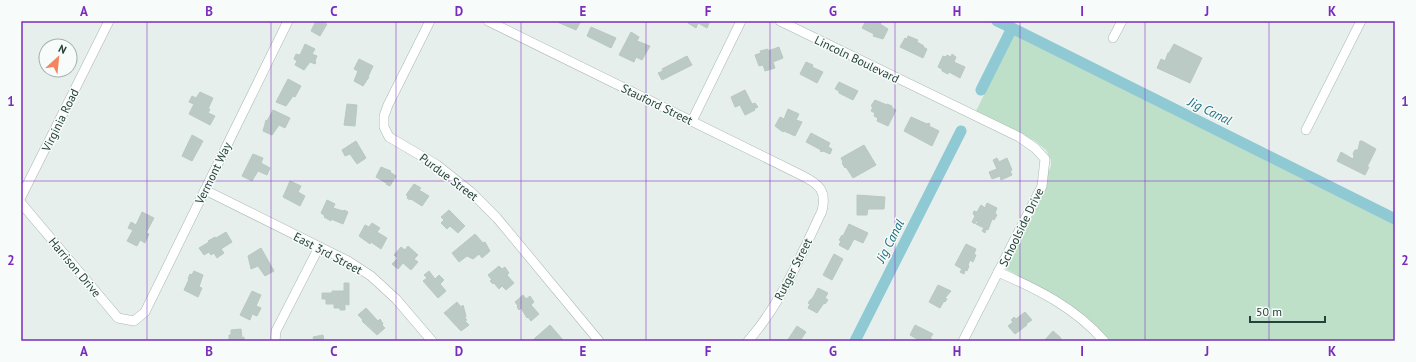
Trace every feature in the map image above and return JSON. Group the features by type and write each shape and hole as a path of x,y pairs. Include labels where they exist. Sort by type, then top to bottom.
{"street":[{"name":"Virginia Road","path":"21,197 109,21"},
{"name":"Vermont Way","path":"134,322 145,312 288,21"},
{"name":"Purdue Street","path":"430,21 384,116 384,127 389,137 437,166 471,192 497,218 599,341"},
{"name":"Stauford Street","path":"488,21 811,180 821,189 822,192"},
{"path":"692,121 741,21"},
{"name":"Lincoln Boulevard","path":"780,21 935,97"},
{"path":"1113,38 1122,21"},
{"path":"1306,130 1361,21"},
{"name":"Schoolside Drive","path":"935,97 1019,137 1035,148 1045,159 1042,186 963,341"},
{"name":"East 3rd Street","path":"205,190 348,261 371,276 396,299 432,341"},
{"name":"Rutger Street","path":"748,341 758,331 789,279 822,211 825,199 822,192"},
{"name":"Harrison Drive","path":"21,203 118,318 134,322"},
{"path":"275,341 276,332 319,247"},
{"path":"998,272 1023,283 1058,302 1085,322 1104,341"}],"green space":[{"path":"1018,27 1395,219 1395,341 1110,341 1088,319 1063,300 1006,269 1051,166 1051,160 1046,150 1035,141 976,111"}],"building":[{"path":"316,21 325,21 327,24 320,36 311,31"},
{"path":"555,21 581,21 576,30"},
{"path":"689,21 710,21 707,28 698,23 696,28 688,23"},
{"path":"866,21 882,21 880,24 888,29 883,39 873,36 874,34 862,28"},
{"path":"591,27 616,38 611,48 587,36"},
{"path":"631,32 639,37 637,41 650,46 642,60 636,57 634,62 619,55"},
{"path":"908,36 918,40 916,43 917,42 927,49 923,58 900,47 905,38 907,39"},
{"path":"305,44 315,49 312,54 317,56 315,64 310,62 304,70 295,65 297,61 294,59 296,54 300,55"},
{"path":"1174,44 1202,58 1190,83 1157,68 1161,59 1165,61"},
{"path":"779,47 783,58 773,62 775,68 765,71 763,65 759,66 755,55 761,53 760,51 768,49 768,51"},
{"path":"952,54 956,57 954,62 965,67 960,78 949,72 948,74 942,71 942,69 938,67 943,56 946,57 947,55 951,57"},
{"path":"687,56 692,65 662,80 658,73 663,71 662,69"},
{"path":"359,59 373,66 369,77 363,86 354,81 358,71 354,69"},
{"path":"806,62 813,65 812,67 823,72 817,83 800,74"},
{"path":"288,79 301,86 295,97 293,96 286,106 276,102"},
{"path":"839,82 858,91 853,100 839,93 839,91 835,89"},
{"path":"745,90 752,104 755,103 758,107 745,115 740,105 735,107 731,97"},
{"path":"200,92 213,98 208,109 210,109 208,113 215,116 210,125 189,114 194,104 189,102 192,96 196,98"},
{"path":"875,100 892,106 892,108 896,110 888,126 877,121 878,118 874,116 875,113 871,111 873,107 871,106"},
{"path":"347,104 357,105 355,126 344,125"},
{"path":"788,109 799,114 796,120 802,122 795,136 784,131 783,132 775,126 780,117 784,119"},
{"path":"273,110 290,118 285,128 279,125 272,135 263,131 266,120 267,121"},
{"path":"911,117 930,124 929,126 939,131 932,146 904,131"},
{"path":"811,133 830,143 828,147 832,149 830,154 820,151 821,150 806,142"},
{"path":"192,135 203,141 192,161 182,156"},
{"path":"356,141 366,158 357,164 350,154 345,156 342,150"},
{"path":"1360,141 1376,149 1367,167 1369,167 1365,175 1337,161 1341,152 1353,159 1353,154 1355,150 1358,150"},
{"path":"864,145 876,165 853,178 842,163 841,158"},
{"path":"253,154 263,158 261,163 270,168 267,175 258,171 252,181 242,176"},
{"path":"997,158 999,162 1007,158 1012,170 1010,171 1012,175 1001,180 1000,176 992,179 989,172 997,169 993,160"},
{"path":"381,167 391,171 390,172 396,176 390,186 376,177"},
{"path":"290,181 301,186 298,192 305,196 300,206 283,197"},
{"path":"414,184 421,188 419,190 429,196 422,206 407,198 408,197 406,195"},
{"path":"857,195 885,197 884,209 868,209 867,215 857,215"},
{"path":"327,200 335,204 333,208 348,212 343,224 331,219 331,221 324,217 325,216 321,213"},
{"path":"987,203 997,208 995,213 997,215 994,220 992,219 988,230 986,229 985,233 982,231 984,228 976,224 978,222 976,221 975,224 972,222 975,216 973,214 974,211 977,212 981,205 985,208"},
{"path":"449,210 465,226 458,233 450,226 447,229 441,223 444,220 441,217"},
{"path":"142,212 154,218 146,233 149,234 145,243 140,240 137,246 127,241 133,230 128,228 131,222 136,225"},
{"path":"372,223 380,228 377,232 387,238 381,249 371,242 370,244 359,236 365,225 369,227"},
{"path":"849,224 868,233 863,243 854,239 848,250 839,245 841,241 839,240 842,235 843,236"},
{"path":"226,232 232,242 221,249 224,253 217,258 214,253 211,255 209,252 204,255 199,248 209,242 208,241"},
{"path":"475,234 483,243 485,242 490,251 482,258 479,254 473,259 467,256 459,262 452,253"},
{"path":"966,244 976,249 974,254 976,255 973,262 970,260 967,271 965,270 964,274 960,272 962,269 955,265"},
{"path":"408,246 418,255 414,259 418,262 411,270 403,263 398,269 392,264 398,258 394,255 401,247 405,250"},
{"path":"261,248 274,271 265,276 258,266 251,269 248,256"},
{"path":"834,254 843,259 832,280 823,275"},
{"path":"499,266 502,269 505,267 509,273 507,275 514,283 506,290 502,286 499,289 494,283 493,284 488,275"},
{"path":"194,271 203,275 199,287 202,288 198,297 184,290 190,274 192,275"},
{"path":"429,271 435,279 439,275 444,280 440,284 446,291 438,298 423,281 427,278 424,275"},
{"path":"344,283 349,283 349,305 345,304 345,310 334,308 334,304 326,304 326,299 322,299 322,293 344,291"},
{"path":"938,285 951,291 945,298 947,299 940,308 929,302"},
{"path":"818,288 828,293 825,298 828,300 817,313 808,308 810,304 808,303"},
{"path":"252,291 261,295 256,306 261,308 257,316 252,314 250,320 240,315"},
{"path":"523,295 526,299 530,296 534,302 531,305 539,314 531,321 528,317 527,318 521,308 519,310 515,302"},
{"path":"457,302 461,307 463,305 466,316 465,318 467,320 465,321 469,325 461,331 444,313"},
{"path":"366,308 378,321 380,319 385,328 377,335 362,321 363,320 358,315"},
{"path":"1025,312 1032,320 1015,334 1008,326 1013,322 1011,320 1014,317 1016,319"},
{"path":"550,325 563,340 535,341 534,339"},
{"path":"915,325 933,334 930,338 932,339 931,341 916,341 917,339 910,335"},
{"path":"797,326 806,332 800,341 787,341"},
{"path":"241,329 242,338 244,337 244,341 229,341 231,330"},
{"path":"1053,331 1062,341 1044,341"},
{"path":"323,335 324,341 314,341 313,337"}],"waterway":[{"name":"Jig Canal","path":"997,21 1012,28"},
{"name":"Jig Canal","path":"981,90 1012,28 1395,219"},
{"name":"Jig Canal","path":"855,341 961,131"}]}
